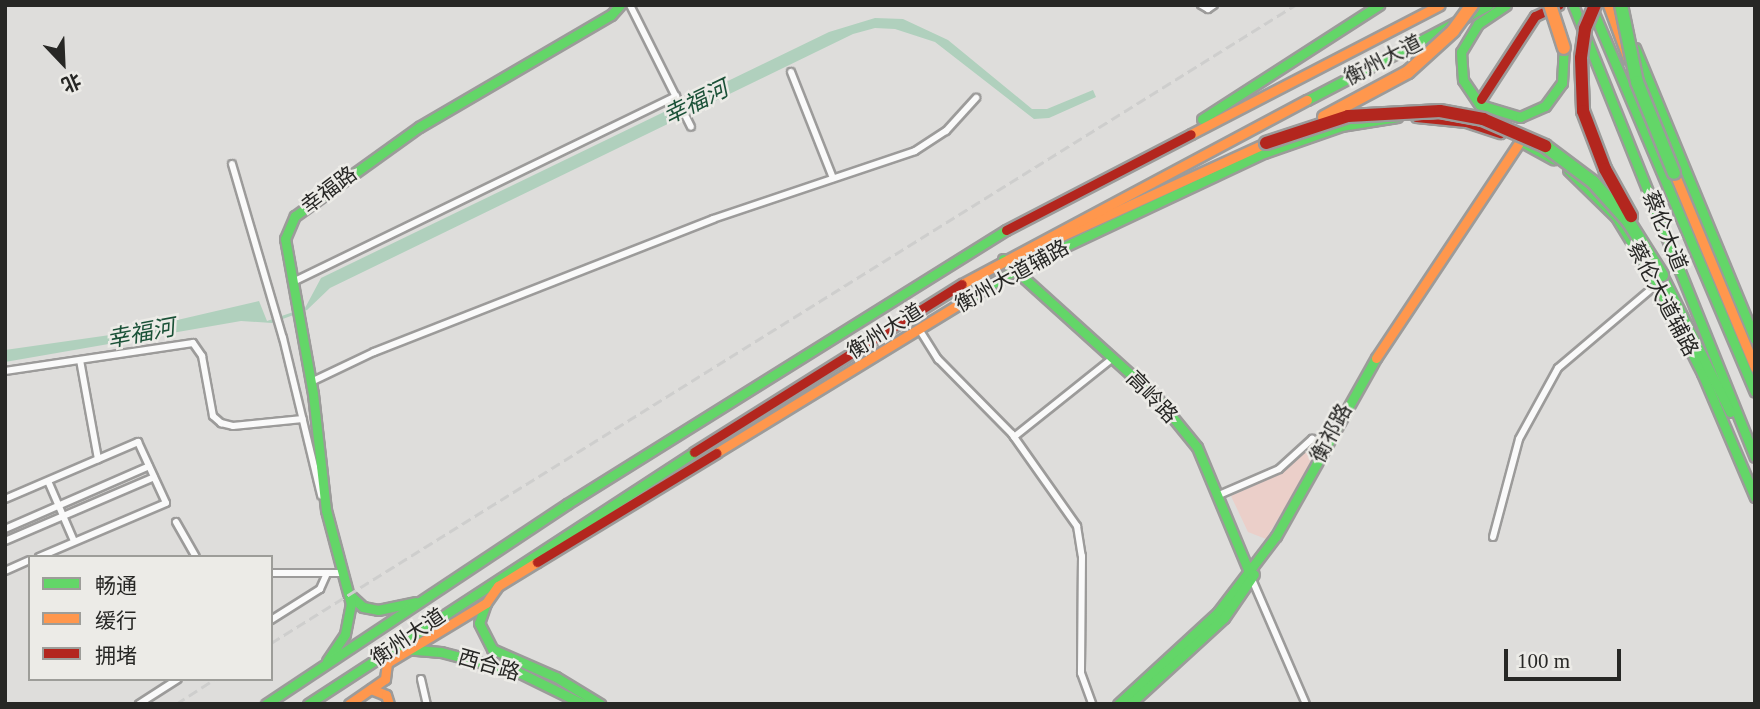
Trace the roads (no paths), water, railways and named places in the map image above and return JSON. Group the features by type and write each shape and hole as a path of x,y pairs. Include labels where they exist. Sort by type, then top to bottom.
{"main road":[{"name":"幸福路","path":"350,594 326,510 311,382 285,239 295,216 419,127 611,15 620,5"},
{"path":"1130,164 1379,5"},
{"name":"衡州大道","path":"265,704 417,601 1007,229 1440,5"},
{"path":"1003,259 1266,142 1400,78 1432,53 1472,5"},
{"name":"衡州大道","path":"308,704 390,648 1003,259 1489,5"},
{"path":"1506,5 1478,24 1461,52 1463,80 1480,104 1506,116 1533,113 1545,106 1562,83 1564,48 1550,5"},
{"path":"1480,99 1535,16 1559,5"},
{"name":"蔡伦大道","path":"1573,5 1755,457"},
{"path":"1608,5 1755,368"},
{"path":"1621,5 1637,82"},
{"path":"1621,5 1689,181 1755,339"},
{"path":"1594,9 1581,58 1583,111 1605,169 1755,464"},
{"name":"蔡伦大道","path":"1594,9 1755,392"},
{"path":"1266,142 1348,116 1376,112 1440,111 1483,120 1543,145 1593,182 1628,221 1660,279"},
{"name":"衡州大道辅路","path":"387,663 415,650 486,603 499,580 1015,270 1178,191 1319,132 1390,118 1469,117 1521,142"},
{"name":"蔡伦大道辅路","path":"1521,142 1565,167 1591,190 1623,226 1660,279 1755,498"},
{"name":"衡祁路","path":"1130,704 1224,618 1276,536 1362,379 1521,142"},
{"path":"1674,173 1689,181"},
{"path":"1690,211 1696,197"},
{"name":"高岭路","path":"1003,259 1157,398 1197,447 1250,575"},
{"name":"衡祁路","path":"1118,704 1218,612 1250,575"},
{"path":"350,594 363,607 378,610 417,601"},
{"path":"327,661 348,627 350,594"},
{"name":"西合路","path":"486,603 479,623 492,649 556,677 600,704"},
{"path":"390,648 385,679 392,704"},
{"name":"西合路","path":"390,648 415,650 518,672 583,704"},
{"path":"349,704 385,679"},
{"path":"371,689 386,695 392,704"}],"street":[{"path":"630,5 690,125"},
{"path":"1201,5 1208,9 1214,5"},
{"path":"791,72 833,178"},
{"path":"293,282 677,98"},
{"path":"311,382 373,352 638,248 931,144 976,98"},
{"path":"232,163 326,510"},
{"path":"1493,537 1519,439 1558,368 1660,279"},
{"path":"919,329 938,359 1014,437 1077,526 1082,556 1081,673 1092,704"},
{"path":"5,371 193,343 202,356 213,416 221,423 233,426 303,419"},
{"path":"1014,437 1113,358"},
{"path":"80,360 98,459"},
{"path":"1219,495 1279,469 1312,439 1326,446"},
{"path":"5,499 138,442 166,503 42,555"},
{"path":"5,529 149,466"},
{"path":"5,541 154,477"},
{"path":"48,481 74,541"},
{"path":"176,522 195,555"},
{"path":"5,571 28,562"},
{"path":"273,573 344,573"},
{"path":"273,619 320,589 327,573"},
{"path":"1250,575 1306,704"},
{"path":"421,679 427,704"},
{"path":"139,704 175,681"}],"water":[{"name":"幸福河","path":"875,18 903,19 948,40 1032,109 1047,109 1093,90 1096,97 1049,118 1034,119 935,42 895,29 875,28 853,34 330,288 307,310 272,323 241,321 5,362 5,350 117,334 259,301 267,321 305,308 321,278 829,32"}],"railway":[{"path":"273,642 1295,5"},
{"path":"176,704 212,681"}]}
